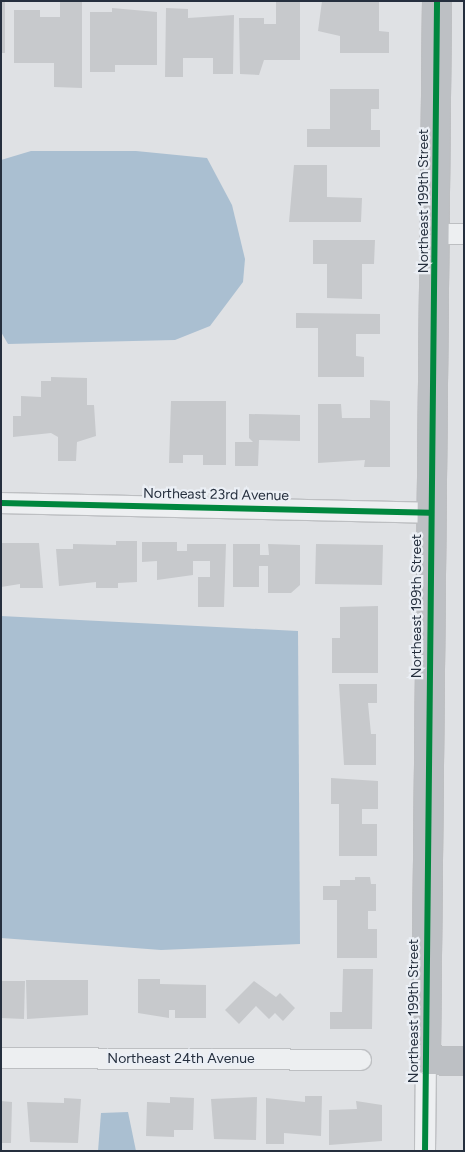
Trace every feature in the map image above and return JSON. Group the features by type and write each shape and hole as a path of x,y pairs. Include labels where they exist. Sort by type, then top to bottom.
{"street":[{"name":"Northeast 199th Street","path":"425,1151 430,513 450,234 437,1"},
{"name":"Northeast 23rd Avenue","path":"1,503 430,513"},
{"name":"Northeast 24th Avenue","path":"1,1058 361,1060"},
{"path":"426,1060 464,1061"}],"water":[{"path":"31,151 136,151 207,158 232,205 245,259 243,282 210,326 175,340 8,344 1,332 1,160"},
{"path":"1,616 298,631 300,944 161,950 1,938"},
{"path":"128,1112 136,1151 98,1151 101,1113"}],"building":[{"path":"1,1 5,1 5,53 1,53"},
{"path":"60,1 82,1 82,88 54,87 54,63 14,63 14,10 40,10 40,17 60,17"},
{"path":"276,1 300,1 300,60 264,60 259,75 240,74 239,18 264,18 264,24 276,24"},
{"path":"322,1 379,1 379,31 389,32 389,53 340,53 340,36 318,31"},
{"path":"112,8 157,12 157,65 115,65 115,72 90,72 90,12 112,12"},
{"path":"166,8 188,9 188,18 234,15 233,74 213,74 213,58 183,58 183,77 165,77"},
{"path":"330,89 379,89 379,109 371,109 371,130 380,130 380,147 307,147 307,129 330,129"},
{"path":"294,165 327,165 327,197 362,198 361,222 289,222"},
{"path":"313,240 375,240 374,264 362,264 362,299 327,298 327,264 313,264"},
{"path":"296,313 380,314 380,334 356,334 356,356 364,357 364,377 318,377 318,328 296,328"},
{"path":"51,377 87,378 87,405 94,405 96,436 77,442 76,461 58,461 58,437 51,433 13,437 13,416 21,416 21,396 41,397 41,381 51,381"},
{"path":"370,400 390,401 390,467 364,467 365,460 318,463 318,404 341,404 342,418 370,418"},
{"path":"171,401 226,401 226,465 203,465 203,455 183,455 183,463 169,463"},
{"path":"249,414 300,415 300,441 259,440 258,466 235,466 235,442 253,442 249,438"},
{"path":"116,541 137,541 137,582 118,583 118,588 96,588 96,582 59,586 56,549 73,549 73,544 116,545"},
{"path":"142,542 177,542 177,551 187,551 187,544 226,544 224,607 198,607 198,577 210,577 210,561 193,561 193,575 157,580 157,561 142,562"},
{"path":"1,543 39,543 43,588 20,588 20,584 1,587"},
{"path":"233,544 260,544 260,555 269,555 268,544 300,545 300,585 291,593 268,593 268,566 259,566 259,587 233,587"},
{"path":"316,544 383,545 382,585 315,584"},
{"path":"378,606 378,673 332,673 332,638 340,638 340,607"},
{"path":"339,684 377,684 377,703 368,703 371,734 376,734 376,765 344,765"},
{"path":"331,778 378,781 378,809 362,809 362,824 377,824 377,856 339,856 339,804 331,804"},
{"path":"355,877 370,877 371,884 376,884 376,911 368,911 368,929 377,929 377,958 337,958 337,900 323,900 323,886 340,886 340,880 355,880"},
{"path":"343,969 373,969 372,1029 330,1029 330,1012 342,1012"},
{"path":"138,979 160,979 160,984 206,985 206,1018 175,1018 175,1010 169,1010 169,1018 138,1013"},
{"path":"26,980 88,980 88,1015 27,1019"},
{"path":"1,981 25,981 24,1019 1,1018"},
{"path":"254,981 276,997 280,993 295,1008 283,1021 275,1013 269,1019 256,1006 239,1024 225,1010"},
{"path":"305,1096 322,1096 321,1136 284,1133 284,1144 266,1144 266,1098 305,1102"},
{"path":"170,1097 194,1098 193,1130 174,1130 174,1137 146,1136 147,1102 170,1103"},
{"path":"257,1097 256,1140 214,1139 211,1099"},
{"path":"64,1098 81,1099 78,1143 30,1142 27,1102 64,1103"},
{"path":"1,1101 12,1102 11,1143 1,1143"},
{"path":"356,1101 382,1105 382,1141 329,1145 329,1110 357,1109"}],"cycle path":[{"path":"425,1151 437,1"},
{"path":"1,503 430,513"}]}
